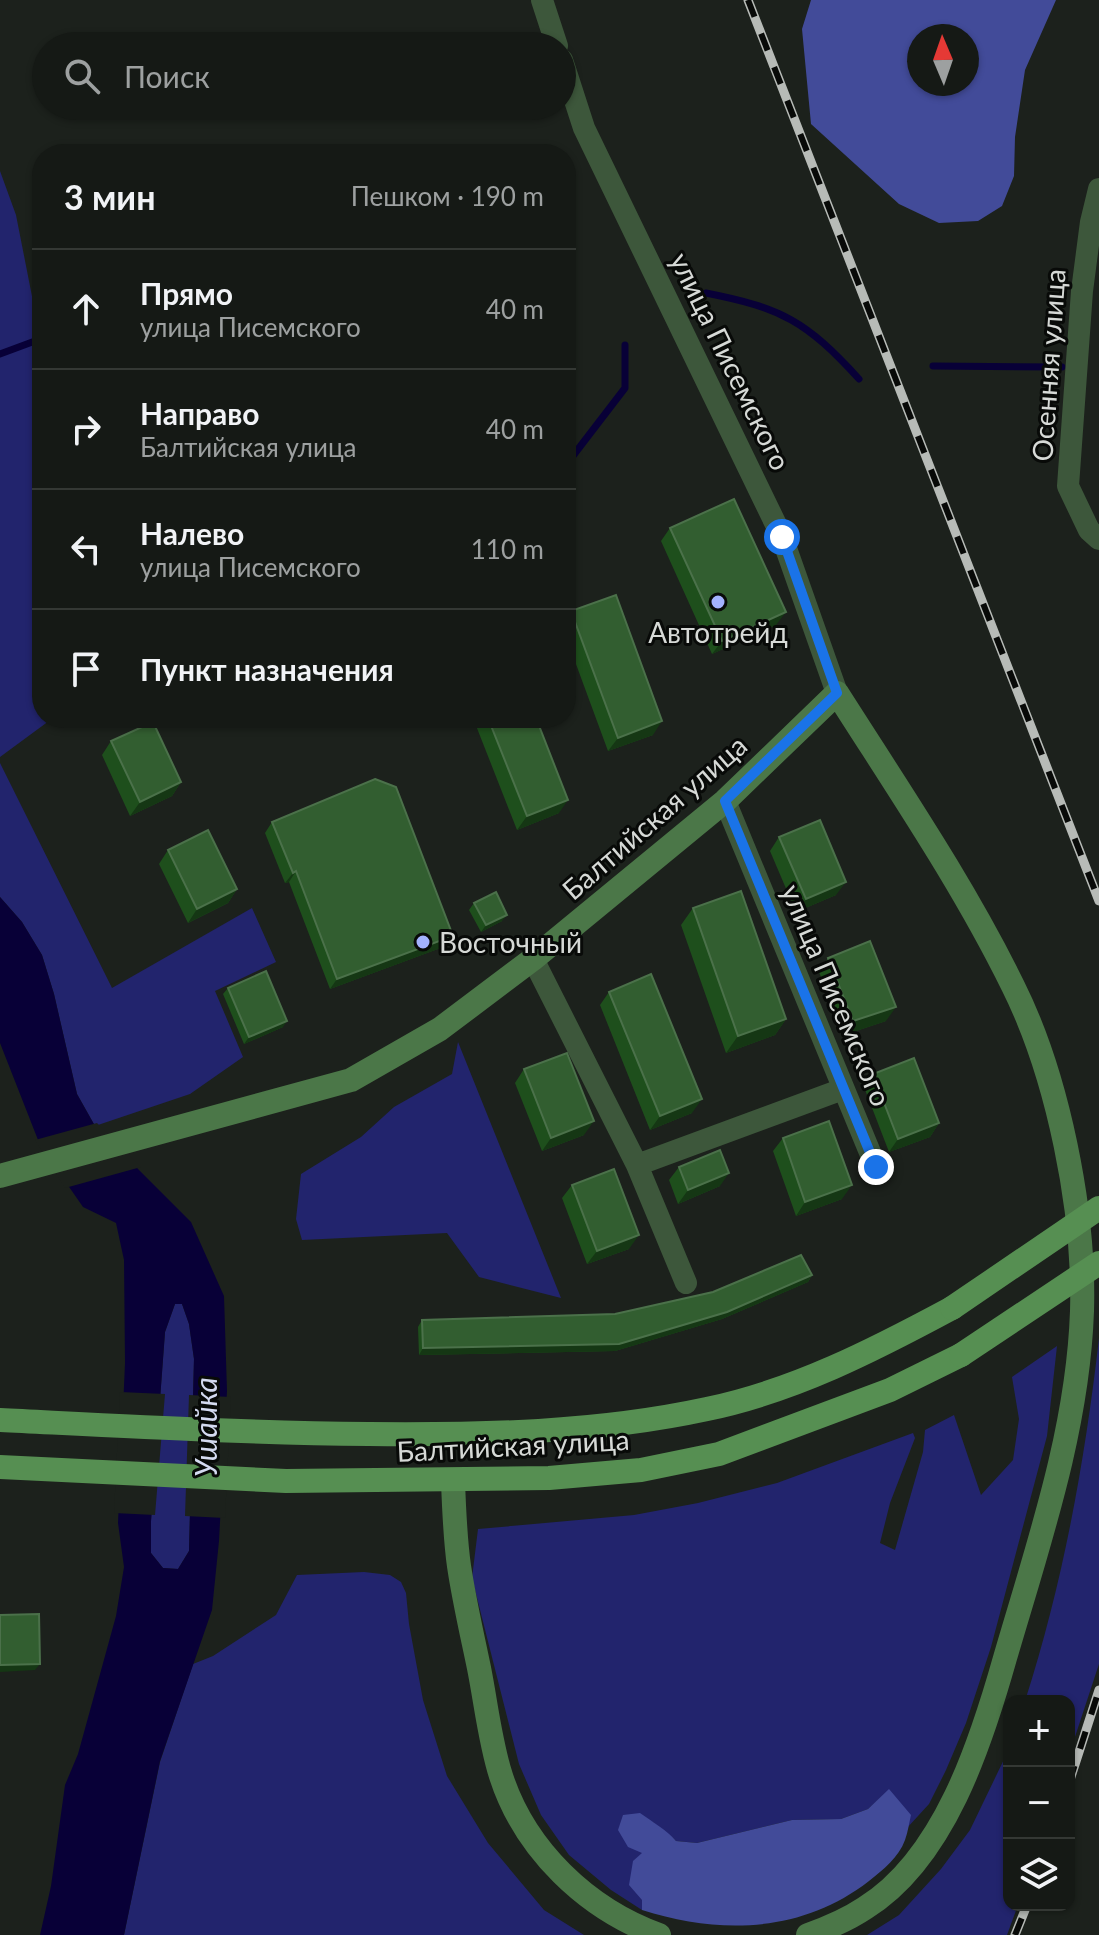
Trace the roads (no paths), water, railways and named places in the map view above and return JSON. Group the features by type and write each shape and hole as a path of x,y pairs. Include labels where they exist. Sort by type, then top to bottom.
{"main road":[{"name":"Балтийская улица","path":"0,1420 289,1433 440,1435 555,1431 708,1409 786,1386 866,1354 952,1308 1099,1208"},
{"name":"Балтийская улица","path":"0,1467 286,1481 453,1481 549,1478 641,1470 719,1454 890,1390 961,1355 1099,1263"}],"street":[{"path":"542,0 552,32"},
{"name":"улица Писемского","path":"576,103 584,128 782,537 837,693"},
{"name":"Осенняя улица","path":"1099,189 1091,222 1082,291 1068,486 1089,530 1099,539"},
{"path":"808,1935 866,1908 890,1888 929,1842 962,1783 992,1703 1062,1460 1082,1312 1079,1240 1065,1141 1046,1071 1014,988 937,848 837,693"},
{"name":"Балтийская улица","path":"0,1176 351,1080 440,1029 533,959 725,801 837,693"},
{"name":"улица Писемского","path":"725,801 876,1167"},
{"path":"533,959 637,1165 686,1283"},
{"path":"637,1165 843,1089"},
{"path":"453,1481 459,1565 501,1775 518,1816 544,1856 572,1883 634,1926 659,1935"}],"water":[{"name":"Ушайка","path":"0,897 22,922 42,955 77,1094 95,1126 191,1222 224,1296 227,1391 212,1610 160,1761 124,1935 40,1935 51,1886 65,1785 78,1754 116,1616 124,1567 118,1523 125,1363 124,1260 116,1223 83,1207 40,1145 0,1043","holes":["175,1304 182,1304 189,1324 194,1359 189,1551 178,1569 163,1568 151,1553 151,1521 165,1332"]}],"waterway":[{"path":"706,293 755,305 791,320 823,343 859,379"},
{"path":"0,354 32,342"},
{"path":"576,452 625,388 625,345"},
{"path":"933,366 1062,367"}],"railway":[{"path":"748,0 1099,901"},
{"path":"1074,1767 1099,1690"},
{"path":"1015,1935 1025,1911"}],"place":[{"name":"Автотрейд","path":"718,602"},
{"name":"Восточный","path":"423,942"}]}
